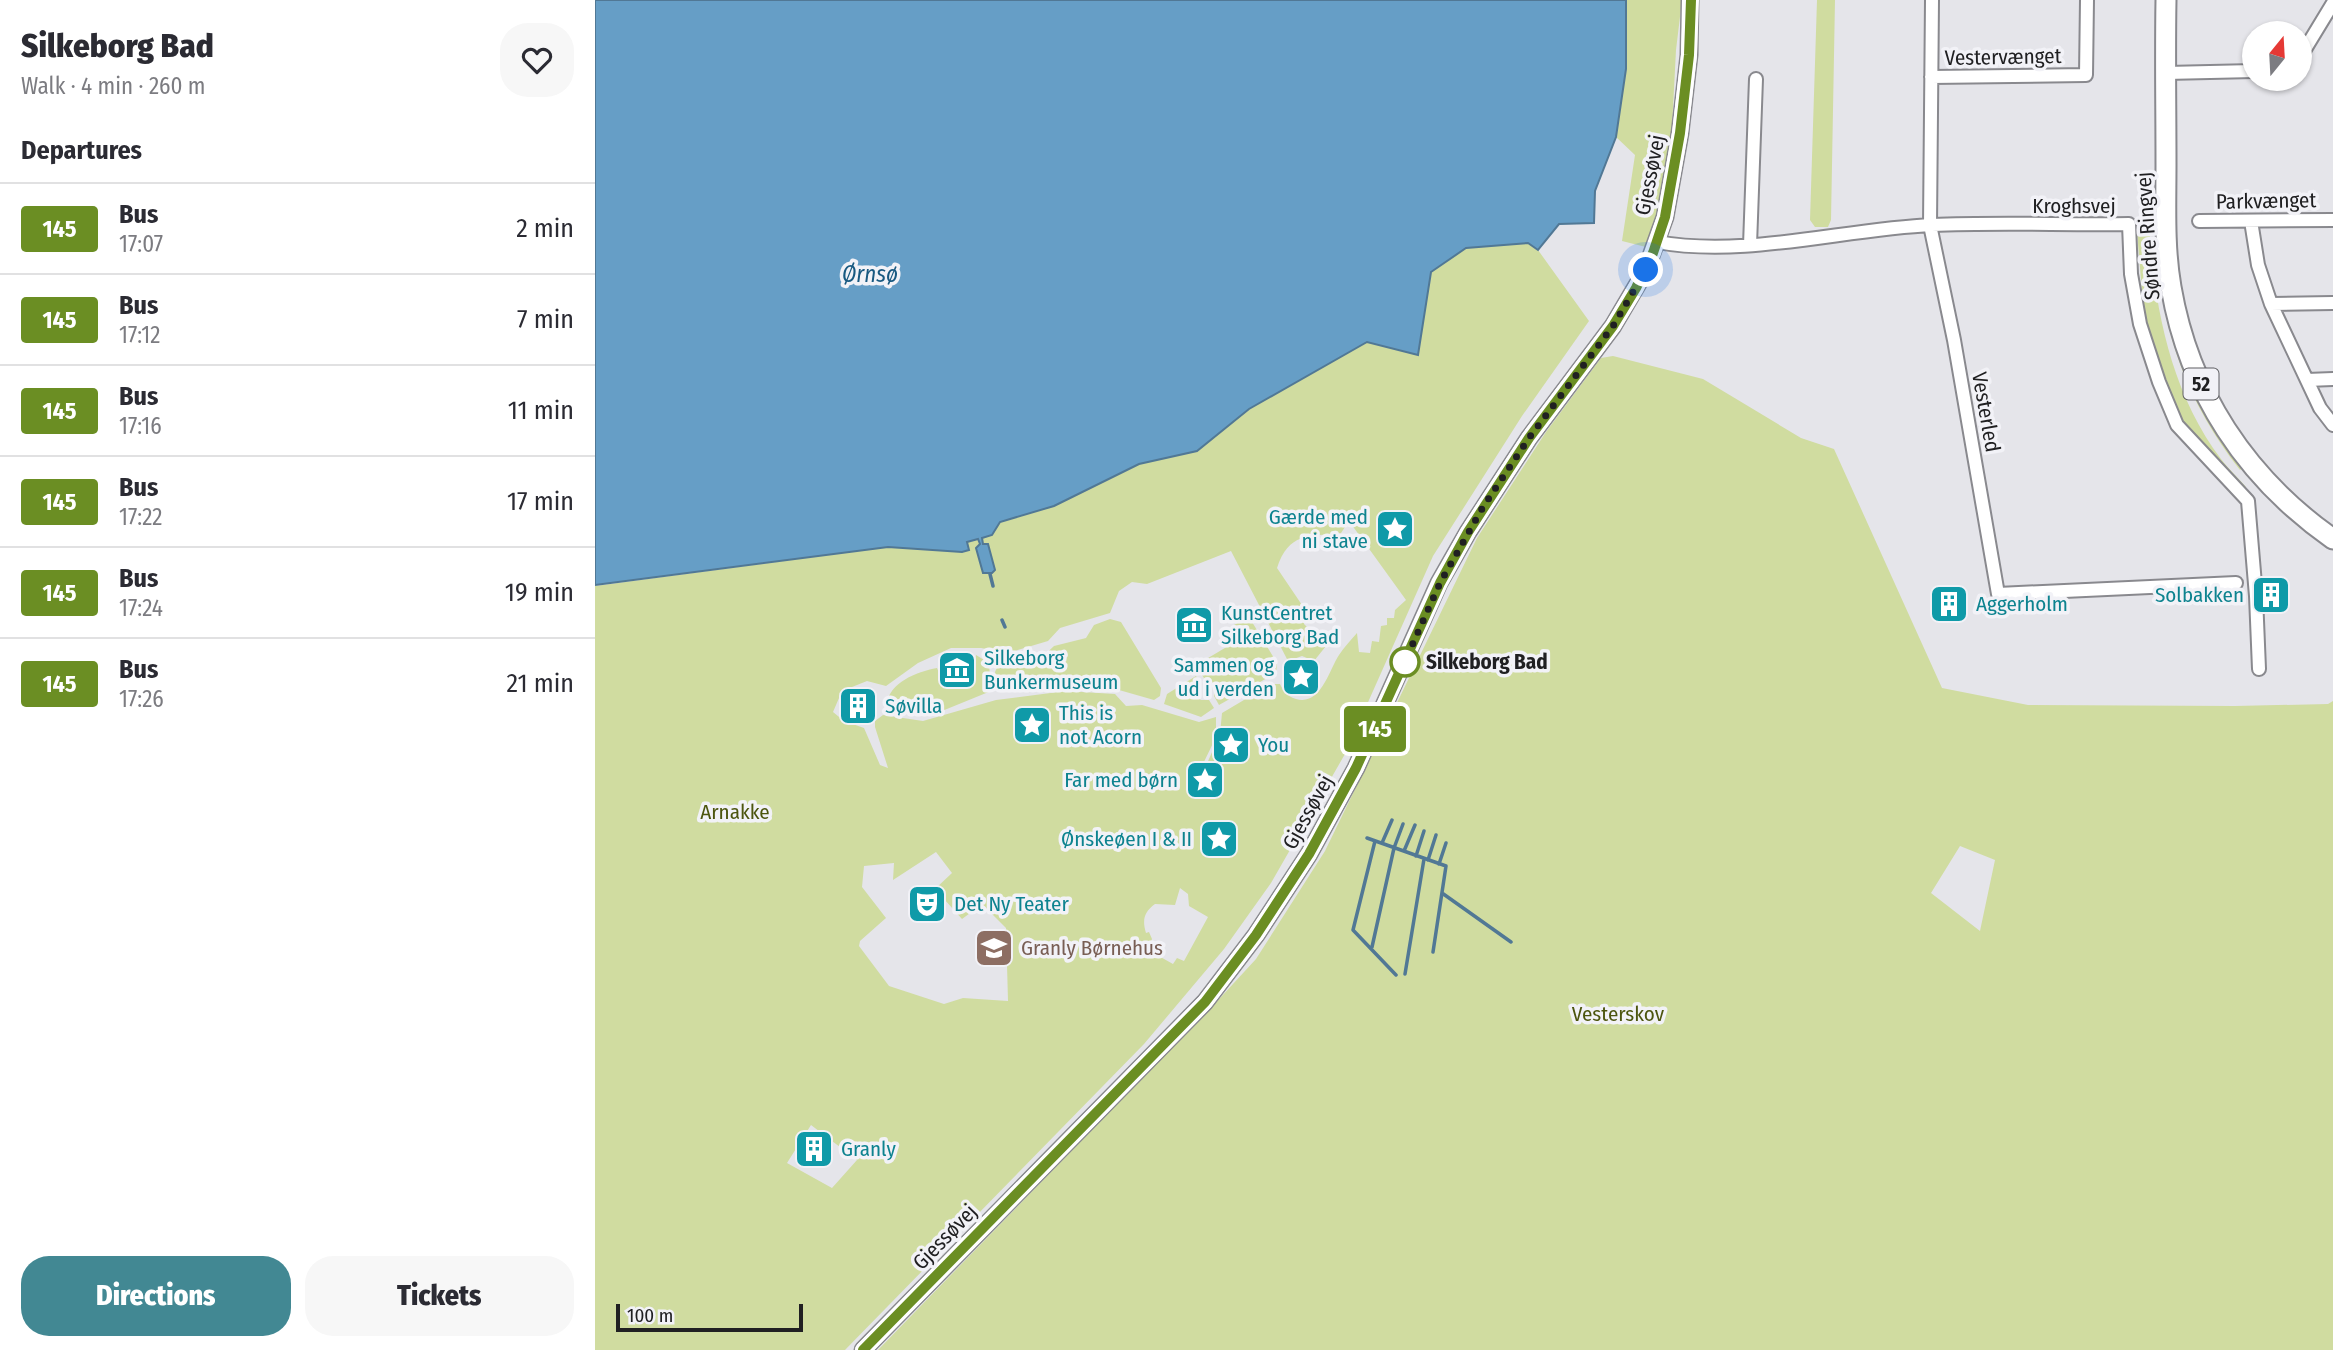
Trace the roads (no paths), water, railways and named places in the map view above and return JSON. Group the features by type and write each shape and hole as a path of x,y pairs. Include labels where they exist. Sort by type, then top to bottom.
{"main road":[{"name":"Søndre Ringvej","path":"2166,0 2166,215 2170,285 2180,327 2192,363 2222,425 2242,454 2280,497 2333,539"}],"street":[{"name":"Gjessøvej","path":"863,1350 1205,1002 1256,935 1334,812 1440,583 1478,515 1529,438 1613,326 1641,279 1665,217 1683,112 1691,0"},
{"name":"Vesterled","path":"1932,0 1930,225 1954,340 1998,594 2236,583"},
{"name":"Vestervænget","path":"1931,77 2086,75 2087,0"},
{"path":"2312,38 2333,3"},
{"path":"2166,73 2242,71"},
{"path":"1750,245 1756,79"},
{"name":"Parkvænget","path":"2199,221 2333,220"},
{"path":"2251,221 2258,265 2271,304 2321,408 2333,425"},
{"name":"Kroghsvej","path":"1657,242 1697,248 1750,245 1930,225 2129,225 2131,275 2140,324 2159,382 2177,425 2248,501 2259,669"},
{"path":"2271,304 2333,303"},
{"path":"2307,380 2333,379"}],"water":[{"name":"Ørnsø","path":"595,0 1626,0 1626,69 1616,137 1595,191 1594,223 1559,224 1538,250 1528,243 1466,248 1431,272 1418,355 1367,342 1249,409 1197,451 1139,464 1054,506 1000,522 992,535 982,538 983,544 988,544 995,570 992,573 983,573 976,548 980,544 978,539 967,542 969,550 962,552 888,547 595,585"}],"waterway":[{"path":"990,574 993,586"},
{"path":"1002,620 1005,627"},
{"path":"1382,843 1392,820"},
{"path":"1372,947 1394,848 1403,824"},
{"path":"1404,851 1415,825"},
{"path":"1416,856 1424,831"},
{"path":"1428,860 1436,835"},
{"path":"1367,838 1446,866 1433,952"},
{"path":"1375,841 1353,930 1396,975"},
{"path":"1439,864 1446,843"},
{"path":"1405,974 1424,859"},
{"path":"1442,893 1511,942"}],"place":[{"name":"Gærde med ni stave","path":"1395,529"},
{"name":"Solbakken","path":"2271,595"},
{"name":"Aggerholm","path":"1949,604"},
{"name":"KunstCentret Silkeborg Bad","path":"1194,625"},
{"name":"Silkeborg Bad","path":"1405,662"},
{"name":"Silkeborg Bunkermuseum","path":"957,670"},
{"name":"Sammen og ud i verden","path":"1301,677"},
{"name":"Søvilla","path":"858,706"},
{"name":"This is not Acorn","path":"1032,725"},
{"name":"You","path":"1231,745"},
{"name":"Far med børn","path":"1205,780"},
{"name":"Ønskeøen I & II","path":"1219,839"},
{"name":"Det Ny Teater","path":"927,904"},
{"name":"Granly Børnehus","path":"994,948"},
{"name":"Granly","path":"814,1149"}],"park label":[{"name":"Arnakke","path":"735,812"},
{"name":"Vesterskov","path":"1618,1014"}]}
